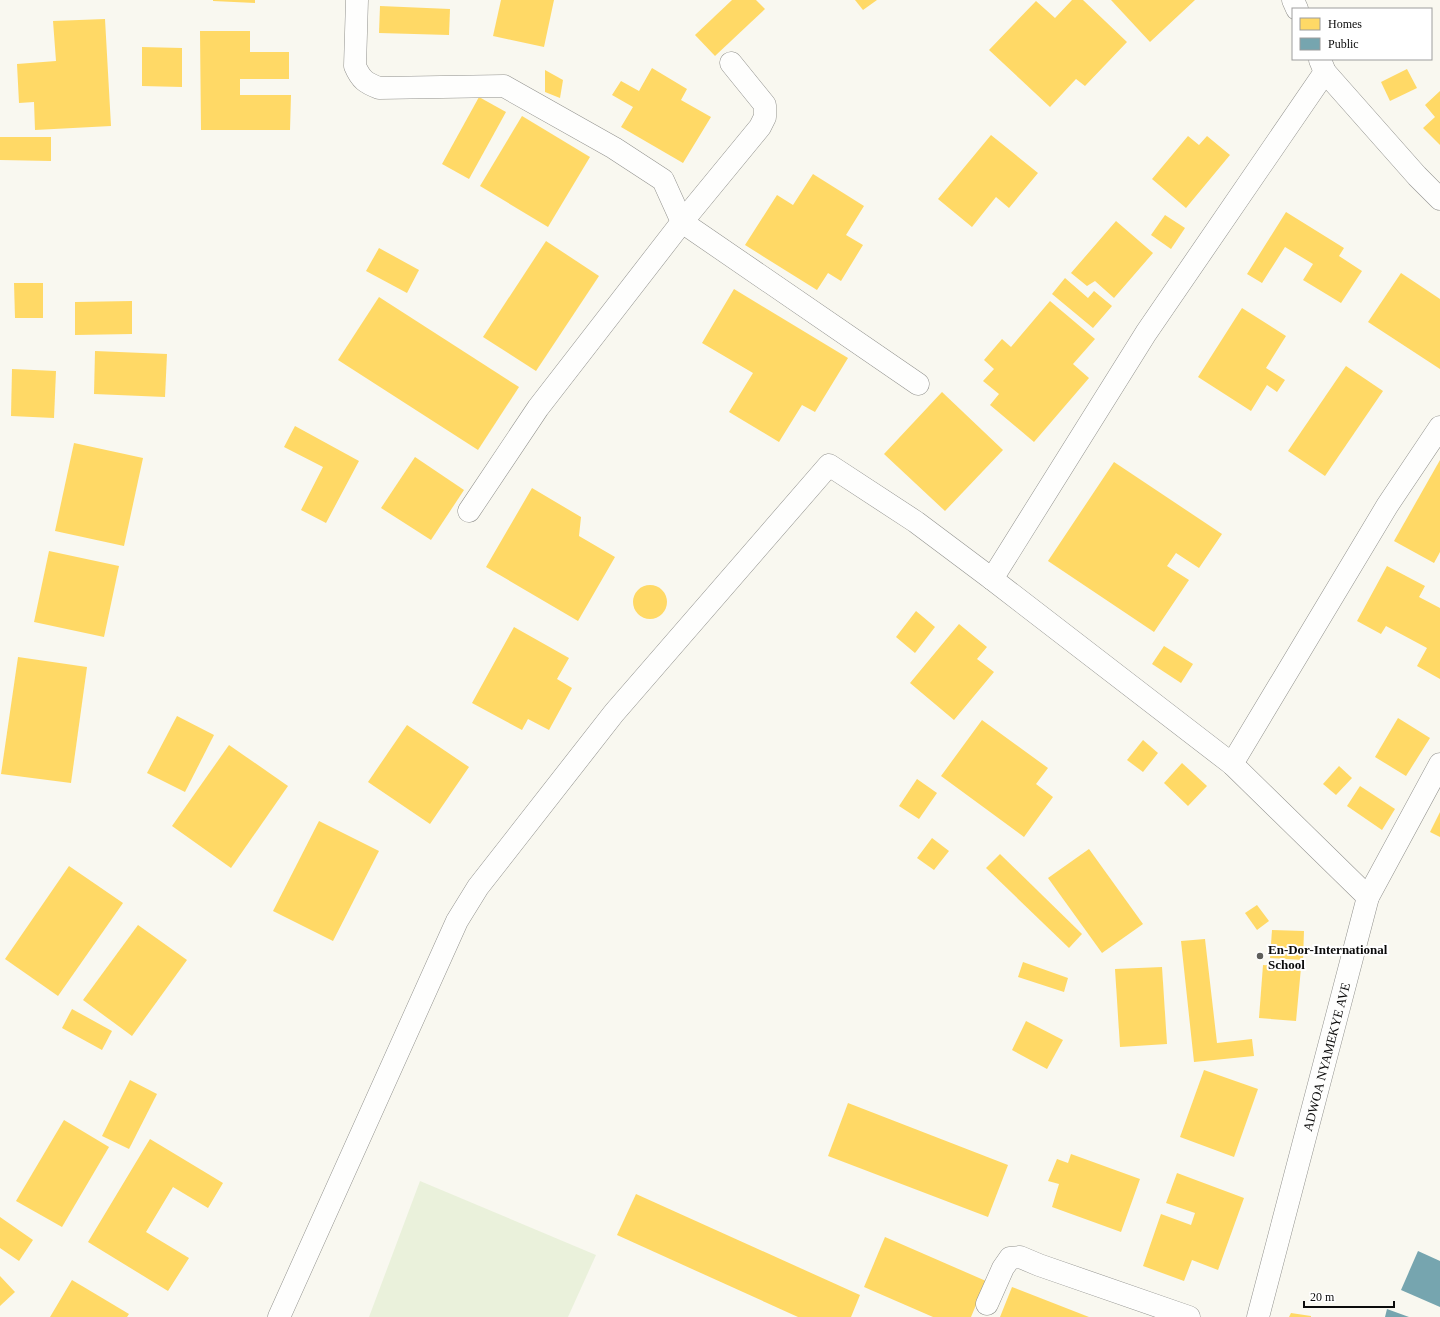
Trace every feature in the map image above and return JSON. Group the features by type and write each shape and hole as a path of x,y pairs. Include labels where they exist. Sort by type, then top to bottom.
{"street":[{"path":"357,0 355,66 359,76 368,84 379,88 504,86 614,148 663,180 682,222 918,384"},
{"path":"469,511 538,408 682,222 760,127 766,116 765,105 731,63"},
{"path":"992,579 1146,333 1322,66 1417,176 1440,199"},
{"path":"1232,764 1387,506 1440,427"},
{"path":"279,1317 457,921 478,887 614,713 829,465 916,522 1232,764 1368,897"},
{"name":"ADWOA NYAMEKYE AVE","path":"1258,1317 1368,897 1440,764"},
{"path":"987,1304 1003,1268 1010,1258 1020,1257 1189,1317"}],"green space":[{"path":"420,1181 596,1255 568,1317 369,1317"}],"building: Homes":[{"path":"255,0 255,3 213,1"},
{"path":"501,0 554,0 544,47 493,36"},
{"path":"732,0 756,0 765,9 715,56 695,35"},
{"path":"855,0 877,0 863,10"},
{"path":"1072,0 1083,0 1127,42 1085,86 1076,79 1050,107 989,50 1036,1 1055,18"},
{"path":"1111,0 1195,0 1150,42"},
{"path":"380,6 450,9 449,35 379,33"},
{"path":"105,19 111,126 35,130 34,102 19,103 17,64 56,61 53,21"},
{"path":"200,31 250,31 250,52 289,52 289,79 240,79 240,95 291,95 290,130 201,130"},
{"path":"142,47 182,48 182,87 142,86"},
{"path":"652,68 687,89 681,100 711,117 683,163 621,127 633,107 612,95 621,81 639,91"},
{"path":"1407,69 1417,88 1390,101 1381,82"},
{"path":"545,70 563,80 560,98 545,92"},
{"path":"1440,91 1440,145 1423,128 1435,117 1425,105"},
{"path":"479,97 506,112 469,179 442,164"},
{"path":"522,116 590,157 548,227 480,186"},
{"path":"991,135 1038,173 1009,208 996,197 972,227 938,199"},
{"path":"1188,136 1199,145 1207,136 1230,155 1186,208 1152,179"},
{"path":"0,137 51,137 51,161 0,160"},
{"path":"813,174 864,206 846,235 863,245 841,281 828,273 817,290 745,245 777,195 793,205"},
{"path":"1286,212 1344,248 1339,256 1362,271 1341,303 1303,280 1313,264 1285,247 1262,283 1247,274"},
{"path":"1165,215 1185,228 1171,249 1151,235"},
{"path":"1116,221 1153,253 1114,298 1095,281 1087,286 1071,273"},
{"path":"546,241 599,276 536,371 483,337"},
{"path":"379,248 419,270 407,293 366,271"},
{"path":"1401,273 1440,299 1440,369 1368,322"},
{"path":"1065,278 1088,298 1094,291 1112,306 1093,328 1052,294"},
{"path":"14,283 43,283 43,318 15,318"},
{"path":"734,289 848,358 815,412 802,405 779,442 729,412 753,373 702,343"},
{"path":"379,297 519,387 478,450 338,360"},
{"path":"132,301 132,334 75,335 75,302"},
{"path":"1050,301 1095,339 1073,364 1089,378 1034,442 990,405 999,394 983,381 994,369 984,360 1002,339 1011,347"},
{"path":"1242,308 1286,336 1266,368 1285,380 1277,392 1267,385 1251,411 1198,377"},
{"path":"95,351 167,354 165,397 94,394"},
{"path":"1346,366 1383,391 1325,476 1288,451"},
{"path":"12,369 56,371 54,418 11,416"},
{"path":"942,392 1003,450 945,511 884,454"},
{"path":"295,426 359,461 326,523 301,510 323,467 284,447"},
{"path":"74,443 143,458 124,546 55,531"},
{"path":"415,457 464,490 431,540 381,508"},
{"path":"1440,460 1440,552 1434,563 1394,541"},
{"path":"1114,462 1222,534 1199,568 1176,553 1167,566 1189,580 1154,632 1048,561"},
{"path":"532,488 581,517 579,536 615,557 578,621 486,567"},
{"path":"49,551 119,566 104,637 34,622"},
{"path":"1387,566 1425,586 1419,597 1440,608 1440,679 1417,666 1427,648 1386,626 1381,634 1357,621"},
{"path":"647,585 653,585 657,586 664,592 667,602 666,609 660,616 653,619 647,619 643,618 636,612 633,605 633,599 634,595 640,588"},
{"path":"916,611 935,627 915,653 896,637"},
{"path":"959,624 987,647 977,659 994,672 954,720 910,683"},
{"path":"514,627 569,658 557,679 572,688 549,730 528,719 522,730 472,703"},
{"path":"1164,646 1193,664 1181,683 1152,664"},
{"path":"18,657 87,667 71,783 1,774"},
{"path":"177,716 214,735 185,792 147,773"},
{"path":"1398,718 1430,738 1406,776 1375,757"},
{"path":"982,720 1048,768 1036,784 1053,797 1024,837 941,776"},
{"path":"407,725 469,767 430,824 368,782"},
{"path":"1143,740 1158,753 1143,772 1127,760"},
{"path":"229,745 288,786 231,868 172,826"},
{"path":"1182,763 1207,786 1188,806 1164,783"},
{"path":"1339,766 1352,778 1336,795 1323,784"},
{"path":"917,779 937,793 919,819 899,806"},
{"path":"1360,786 1395,809 1382,830 1347,806"},
{"path":"1440,812 1440,837 1430,832"},
{"path":"319,821 379,851 333,941 273,911"},
{"path":"932,838 949,851 934,870 917,858"},
{"path":"1089,849 1143,924 1102,953 1048,878"},
{"path":"1000,854 1082,934 1069,948 986,868"},
{"path":"69,866 123,903 58,996 5,959"},
{"path":"1257,905 1269,921 1257,930 1245,913"},
{"path":"138,925 187,960 132,1036 83,1000"},
{"path":"1272,930 1304,931 1303,960 1270,958"},
{"path":"1205,939 1217,1043 1252,1039 1254,1056 1194,1062 1181,941"},
{"path":"1023,962 1068,978 1064,992 1018,977"},
{"path":"1263,965 1301,968 1296,1021 1259,1018"},
{"path":"1162,967 1167,1044 1120,1047 1115,969"},
{"path":"72,1009 112,1031 102,1050 62,1028"},
{"path":"1026,1021 1063,1040 1047,1069 1012,1050"},
{"path":"1204,1070 1258,1089 1234,1157 1180,1137"},
{"path":"130,1080 157,1094 129,1149 102,1136"},
{"path":"848,1103 1008,1165 988,1217 828,1156"},
{"path":"64,1120 109,1147 62,1227 16,1201"},
{"path":"150,1139 223,1183 208,1208 173,1187 146,1232 189,1258 168,1291 88,1242"},
{"path":"1071,1154 1140,1179 1121,1232 1052,1207 1059,1184 1048,1181 1057,1159 1068,1163"},
{"path":"1177,1173 1244,1198 1218,1270 1192,1260 1184,1281 1143,1266 1161,1214 1191,1225 1195,1213 1166,1203"},
{"path":"636,1194 860,1295 851,1317 798,1317 617,1235"},
{"path":"0,1217 33,1240 19,1261 0,1248"},
{"path":"885,1237 986,1281 971,1317 933,1317 864,1287"},
{"path":"0,1276 15,1292 0,1306"},
{"path":"72,1280 129,1314 127,1317 50,1317"},
{"path":"1012,1287 1089,1317 1000,1317"},
{"path":"1291,1313 1311,1316 1311,1317 1289,1317"}],"building: Public":[{"path":"1418,1251 1440,1261 1440,1307 1401,1290"},
{"path":"1387,1309 1409,1317 1385,1317"}],"place":[{"name":"En-Dor-International School","path":"1260,956"}]}
